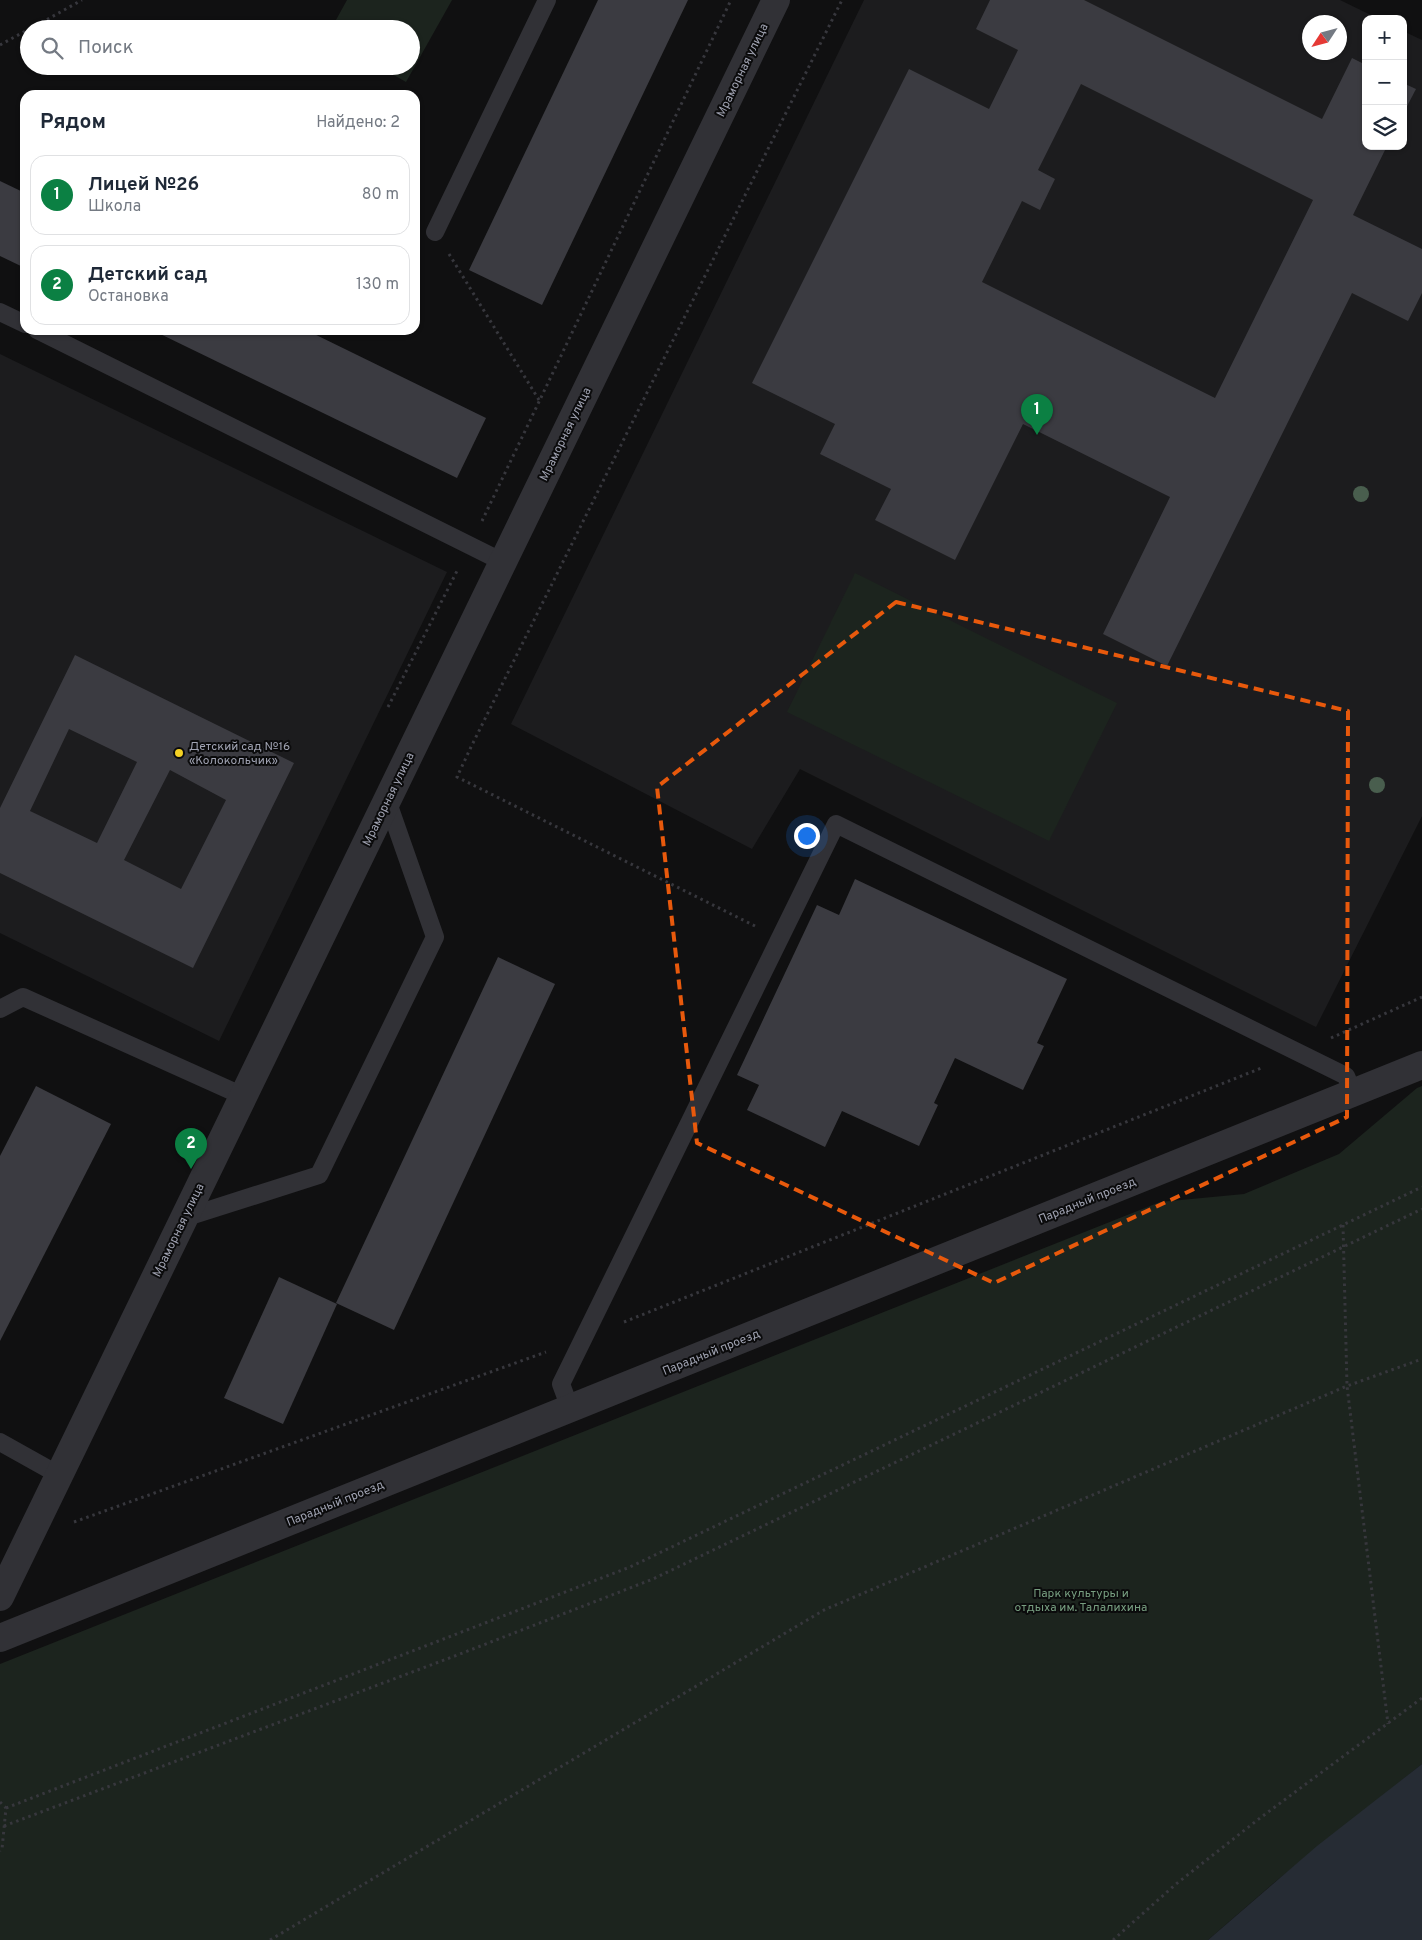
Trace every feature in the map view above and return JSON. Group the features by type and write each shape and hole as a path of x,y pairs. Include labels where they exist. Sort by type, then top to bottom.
{"street":[{"name":"Мраморная улица","path":"0,1597 776,0"},
{"name":"Парадный проезд","path":"0,1638 1422,1065"}],"lane":[{"path":"435,232 547,0"},
{"path":"0,312 20,322"},
{"path":"47,335 503,562"},
{"path":"184,1218 319,1175 435,937 387,800"},
{"path":"570,1408 560,1384 836,824 1346,1076 1353,1093"},
{"path":"0,1009 23,997 244,1096"},
{"path":"0,1442 59,1476"}],"path":[{"path":"45,20 82,0"},
{"path":"388,707 470,545 731,0"},
{"path":"780,938 457,777 842,0"},
{"path":"0,45 20,34"},
{"path":"435,232 540,400"},
{"path":"28,1539 582,1339 1299,1053 1422,997"},
{"path":"6,1808 630,1568 1422,1187"},
{"path":"4,1826 653,1579 1422,1209"},
{"path":"1343,1225 1347,1386 1388,1724"},
{"path":"270,1940 824,1610 1347,1386 1422,1359"},
{"path":"1113,1940 1176,1884 1260,1818 1422,1698"},
{"path":"0,1802 6,1808"},
{"path":"0,1851 2,1849 6,1808"}],"highlighted area":[{"path":"896,602 1348,711 1347,1117 994,1283 697,1143 657,787"}],"shaded area":[{"path":"864,0 1340,0 1371,15 1362,15 1362,150 1407,150 1407,33 1422,40 1422,816 1316,1027 800,769 752,849 511,724"},
{"name":"Детский сад №16 «Колокольчик»","path":"0,354 447,572 219,1041 0,933"},
{"path":"1422,1764 1422,1940 1208,1940 1317,1846"}],"green space":[{"path":"347,0 452,0 420,57 420,20 336,20"},
{"path":"394,75 410,75 406,82"},
{"path":"855,573 1117,703 1049,841 787,712"},
{"name":"Парк культуры и отдыха им. Талалихина","path":"1422,1086 1422,1764 1275,1882 1208,1940 0,1940 0,1664 1160,1202 1244,1194 1339,1154 1417,1088"}],"building":[{"path":"598,0 688,0 542,305 469,270"},
{"path":"990,0 1084,0 1322,119 1352,58 1362,63 1362,150 1385,150 1353,215 1422,249 1422,293 1408,321 1352,293 1167,666 1103,634 1170,497 1023,424 955,560 875,520 891,489 820,454 835,424 752,383 909,69 989,109 1018,50 976,29","holes":["1081,84 1313,200 1215,398 982,282 1022,201 1040,210 1055,179 1038,170"]},
{"path":"1407,85 1416,89 1407,106"},
{"path":"0,181 20,191 20,266 0,256"},
{"path":"162,335 316,335 486,418 457,478"},
{"path":"75,655 294,763 193,968 0,873 0,808","holes":["69,729 137,762 97,843 30,811","170,770 226,800 181,889 124,860"]},
{"path":"855,879 1067,979 1037,1043 1044,1046 1023,1090 955,1058 934,1103 938,1105 919,1146 842,1111 825,1147 747,1110 759,1085 737,1075 817,905 839,915"},
{"path":"498,957 555,984 394,1330 336,1303"},
{"path":"36,1086 111,1124 0,1341 0,1156"},
{"path":"279,1277 337,1304 283,1424 224,1398"}],"place":[{"name":"Лицей №26","path":"1037,435"},
{"name":"Детский сад №16 «Колокольчик»","path":"179,753"},
{"name":"Детский сад","path":"191,1169"}]}
